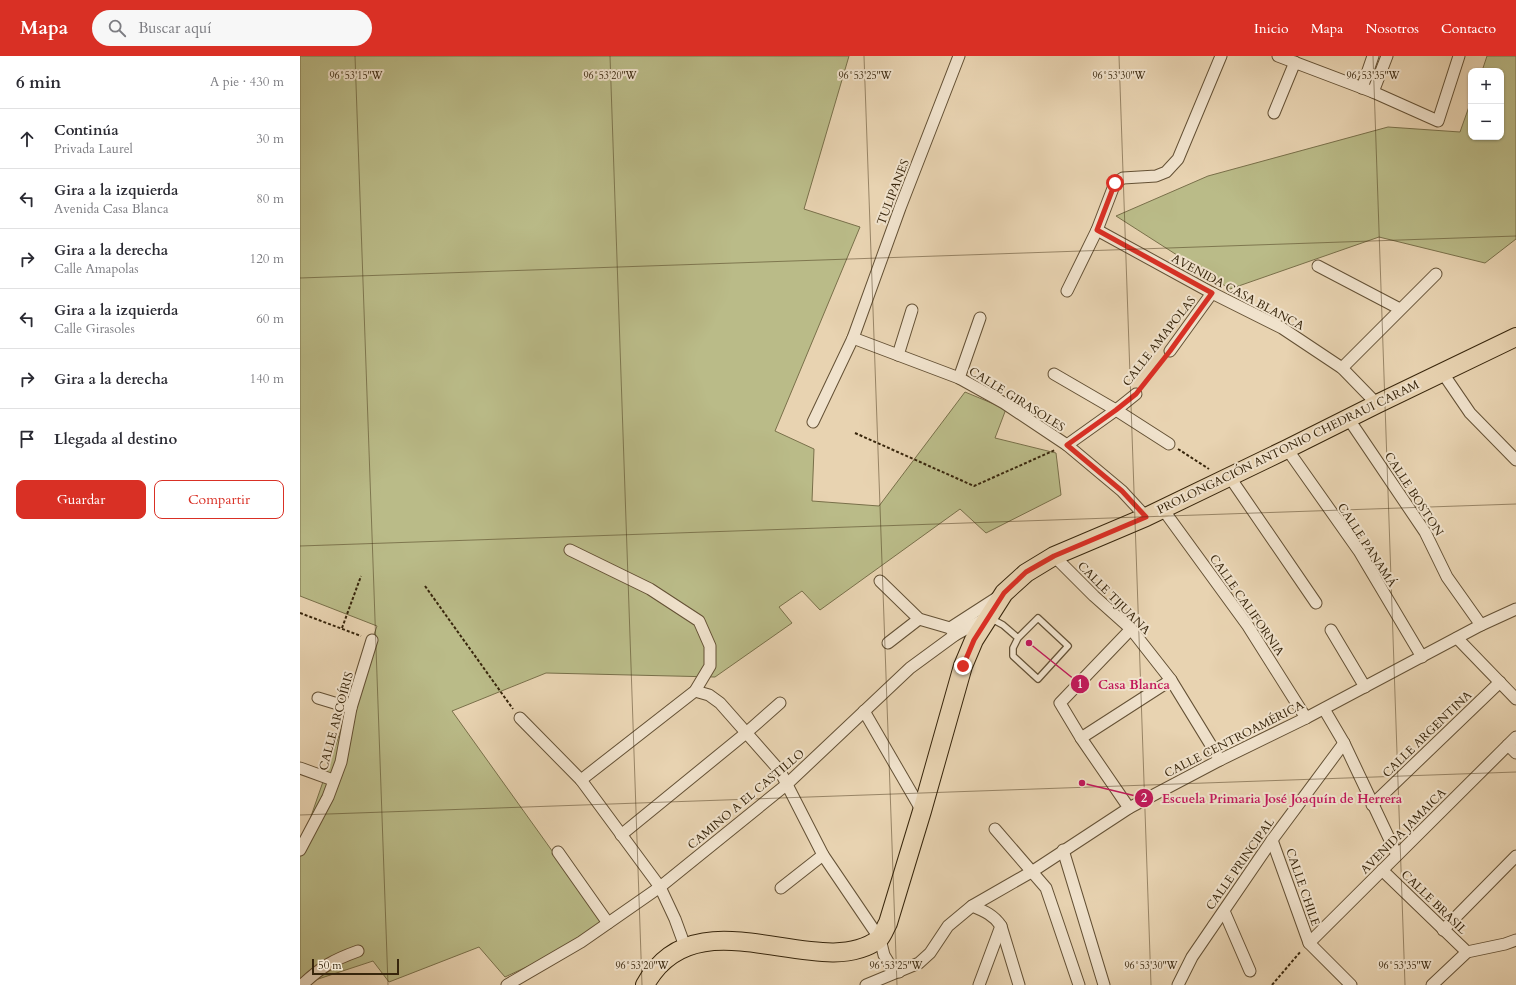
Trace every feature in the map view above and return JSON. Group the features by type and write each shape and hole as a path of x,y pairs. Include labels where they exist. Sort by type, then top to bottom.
{"main road":[{"name":"PROLONGACIÓN ANTONIO CHEDRAUI CARAM","path":"644,985 651,972 665,959 686,949 717,947 803,963 831,964 851,960 868,950 880,939 888,923 922,811 963,666 974,640 988,616 1004,593 1026,572 1054,556 1146,517 1516,337"}],"street":[{"name":"TULIPANES","path":"813,422 853,338 900,208 959,56"},
{"path":"1067,291 1097,230 1115,183 1123,178 1156,176 1166,172 1178,159 1221,56"},
{"path":"1278,56 1373,92 1438,121 1459,56"},
{"path":"1362,88 1373,56"},
{"path":"1373,92 1387,56"},
{"path":"1274,113 1295,62"},
{"name":"AVENIDA CASA BLANCA","path":"1097,230 1212,293 1282,328 1342,368 1377,404"},
{"path":"1318,266 1400,309"},
{"path":"1342,368 1436,274"},
{"name":"CALLE AMAPOLAS","path":"1170,351 1212,293"},
{"path":"898,355 912,310"},
{"path":"959,378 980,318"},
{"name":"CALLE GIRASOLES","path":"853,338 959,378 1004,403 1067,445 1122,491 1146,517"},
{"path":"1442,372 1470,413 1516,460"},
{"path":"1054,374 1116,410 1169,444"},
{"name":"CALLE AMAPOLAS","path":"1067,445 1136,394"},
{"name":"CALLE BOSTON","path":"1348,418 1425,532 1447,577 1481,625"},
{"name":"CALLE PANAMÁ","path":"1287,449 1359,551 1422,657"},
{"path":"1227,477 1316,603"},
{"name":"CALLE CALIFORNIA","path":"1162,508 1248,626 1306,718"},
{"path":"570,550 650,589 699,621 710,646 710,666 695,690 582,780"},
{"name":"CALLE TIJUANA","path":"1054,556 1130,629 1171,680 1220,760"},
{"path":"880,581 919,619 952,631"},
{"name":"CAMINO A EL CASTILLO","path":"507,985 581,942 660,887 786,784 910,668 952,631 1004,593"},
{"name":"CALLE CENTROAMÉRICA","path":"869,985 919,963 930,953 948,926 972,906 1033,871 1129,808 1220,760 1324,709 1481,625 1516,609"},
{"name":"CAMINO A EL CASTILLO","path":"952,631 988,616"},
{"path":"888,643 919,619"},
{"path":"1129,808 1081,738 1060,703 1130,629"},
{"path":"1331,630 1365,687"},
{"path":"1457,638 1516,699"},
{"name":"CALLE ARCOÍRIS","path":"300,849 328,797 340,762 352,708 372,640"},
{"path":"1081,738 1171,680"},
{"name":"CALLE ARGENTINA","path":"1372,805 1500,682"},
{"path":"695,690 709,695 720,703 780,771 823,855 880,939 884,955 890,965 899,972"},
{"path":"318,698 352,708"},
{"path":"621,834 746,733 780,703"},
{"path":"1324,709 1344,743 1372,805 1397,855"},
{"path":"864,711 922,811"},
{"path":"520,718 582,780 660,887 675,919 686,949"},
{"name":"AVENIDA JAMAICA","path":"1308,943 1516,737"},
{"name":"CALLE PRINCIPAL","path":"1178,985 1192,957 1272,840 1344,743"},
{"path":"1508,745 1516,754"},
{"path":"300,768 333,780"},
{"path":"995,829 1033,871 1046,888 1079,985"},
{"name":"CALLE CHILE","path":"1272,840 1308,943"},
{"path":"1063,850 1104,985"},
{"path":"558,852 608,923"},
{"path":"781,888 823,855"},
{"path":"1443,930 1516,856"},
{"name":"CALLE BRASIL","path":"1382,870 1467,952"},
{"path":"972,906 988,913 996,919 1001,926 1019,985"},
{"path":"1224,911 1250,971"},
{"path":"979,985 1001,926"},
{"path":"1432,985 1467,952 1505,944 1516,940"},
{"path":"1308,943 1351,985"},
{"path":"302,985 314,974 335,960 358,952"}],"lane":[{"path":"988,616 1004,624 1018,638"},
{"path":"1038,618 1068,646 1038,679 1013,656 1013,648 1018,638 1038,618"}],"path":[{"name":"CALLE AMAPOLAS","path":"1136,394 1170,351"},
{"path":"855,433 974,486 1067,445"},
{"path":"1169,444 1227,477"},
{"path":"342,628 361,576"},
{"path":"425,586 520,718"},
{"path":"300,613 372,640"},
{"path":"1272,985 1308,943"}],"green space":[{"path":"300,56 849,56 804,209 860,227 775,431 814,449 812,501 879,506 965,392 1006,409 995,438 1056,453 1061,495 986,533 960,509 820,610 802,591 779,607 792,623 715,677 546,673 452,711 608,929 505,977 479,947 389,982 373,961 300,985 300,848 377,626 300,596"},
{"path":"1487,56 1516,56 1516,239 1485,263 1379,237 1230,289 1116,216 1208,176 1388,127 1460,132 1468,109 1468,140 1504,140 1504,68 1483,68"}],"place":[{"name":"Casa Blanca","path":"1029,643"},
{"name":"Escuela Primaria José Joaquín de Herrera","path":"1082,783"}],"route":[{"path":"963,666 974,640 988,616 1004,593 1026,572 1054,556 1146,517 1122,491 1067,445 1136,394 1170,351 1212,293 1097,230 1115,183"}]}
